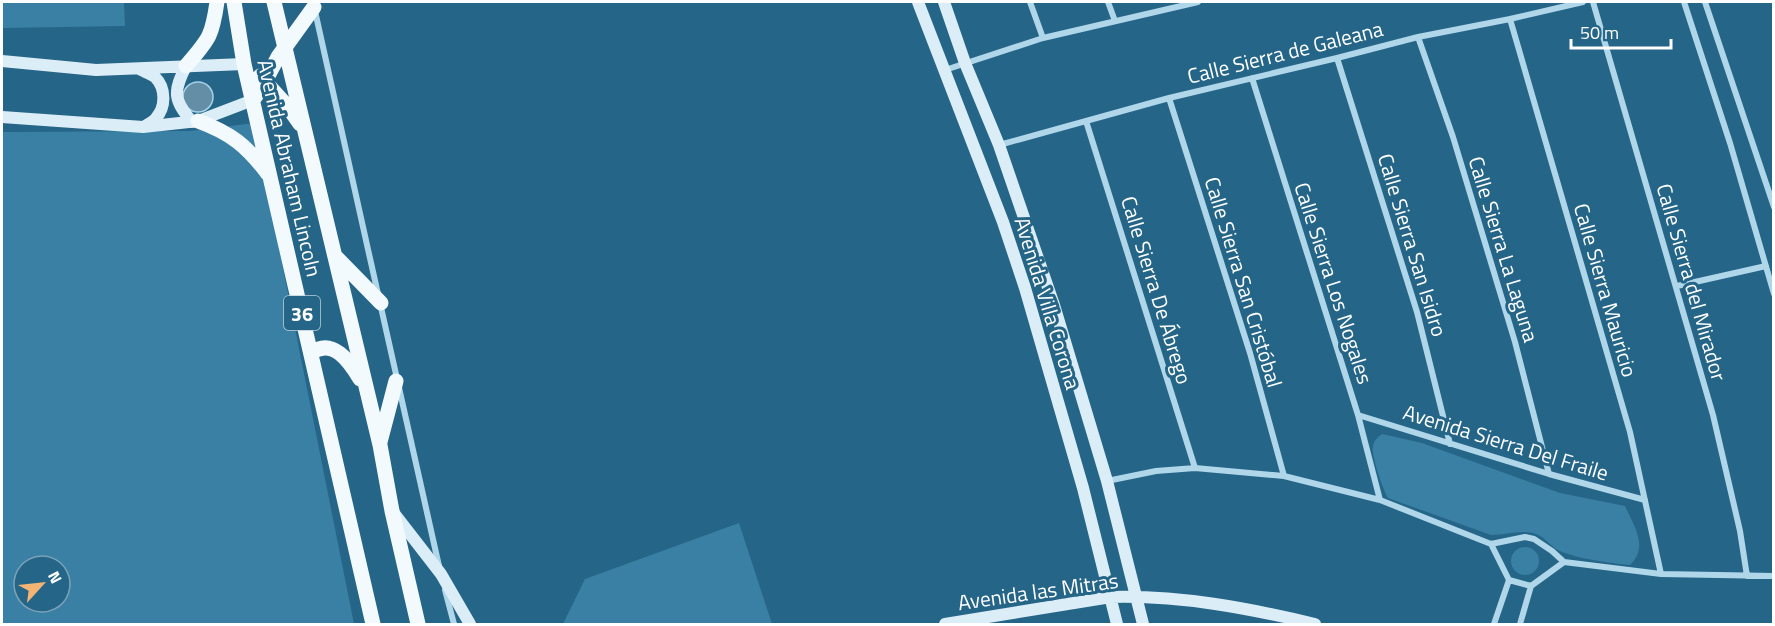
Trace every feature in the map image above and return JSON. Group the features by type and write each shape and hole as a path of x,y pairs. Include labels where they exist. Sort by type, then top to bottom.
{"main road":[{"path":"186,66 212,34 217,2"},
{"name":"Avenida Abraham Lincoln","path":"234,2 244,64 373,624"},
{"name":"36","path":"274,2 380,445 392,511 418,624"},
{"path":"253,100 314,4"},
{"path":"244,64 265,81 288,107 305,132"},
{"path":"195,121 228,134 259,162 271,178"},
{"path":"336,258 381,303"},
{"path":"311,353 326,348 339,353 365,386"},
{"path":"380,445 396,381"}],"street":[{"name":"Avenida Villa Corona","path":"918,2 1003,222 1025,288 1080,477 1117,624"},
{"name":"Avenida Villa Corona","path":"944,2 965,63 999,145 1054,304 1107,481 1143,624"},
{"path":"1030,2 1043,38"},
{"path":"1108,2 1115,21"},
{"path":"945,70 1043,38 1185,3 1198,2"},
{"name":"Calle Sierra de Galeana","path":"999,145 1169,98 1418,37 1583,2"},
{"name":"Calle Sierra del Mirador","path":"1593,2 1713,415 1740,531 1747,576"},
{"path":"1684,2 1730,143 1773,294"},
{"path":"1705,2 1773,207"},
{"path":"314,4 381,303 396,381 454,624"},
{"name":"Calle Sierra Mauricio","path":"1510,19 1630,432 1660,574"},
{"name":"Calle Sierra La Laguna","path":"1418,37 1453,137 1492,265 1515,342 1549,474"},
{"name":"Calle Sierra San Isidro","path":"1337,58 1418,312 1450,444"},
{"path":"2,61 96,70 244,64"},
{"path":"186,66 177,85 176,95 179,106 195,121"},
{"path":"141,69 154,77 161,86 164,97 163,106 156,119 143,127"},
{"name":"Calle Sierra Los Nogales","path":"1252,78 1358,415 1380,500"},
{"name":"Calle Sierra San Cristóbal","path":"1169,98 1250,353 1284,477"},
{"path":"2,117 143,127 195,121 253,100"},
{"name":"Calle Sierra De Ábrego","path":"1086,121 1195,468"},
{"path":"1677,286 1766,266"},
{"name":"Avenida Sierra Del Fraile","path":"1358,415 1549,474 1645,500"},
{"path":"1107,481 1156,471 1195,468 1284,477 1380,500 1491,544 1525,537 1534,539 1563,562 1660,574 1773,576"},
{"path":"392,511 441,574 470,624"},
{"path":"1491,544 1509,580 1494,624"},
{"path":"1520,624 1531,586 1563,562"},
{"path":"1509,580 1531,586"},
{"name":"Avenida las Mitras","path":"945,624 1111,597 1212,604 1315,624"}],"shaded area":[{"path":"2,2 124,2 125,26 2,28"},
{"path":"198,82 209,86 213,97 209,108 198,112 187,108 183,97 187,86"},
{"path":"254,123 354,624 2,624 2,132 190,131"},
{"path":"1382,434 1422,443 1560,493 1625,506 1638,536 1636,558 1630,565 1567,554 1556,549 1537,534 1523,532 1491,535 1388,498 1373,451 1374,442"},
{"path":"739,523 772,624 563,624 585,579"},
{"path":"1525,547 1535,551 1539,561 1535,571 1525,575 1515,571 1511,561 1515,551"}]}
